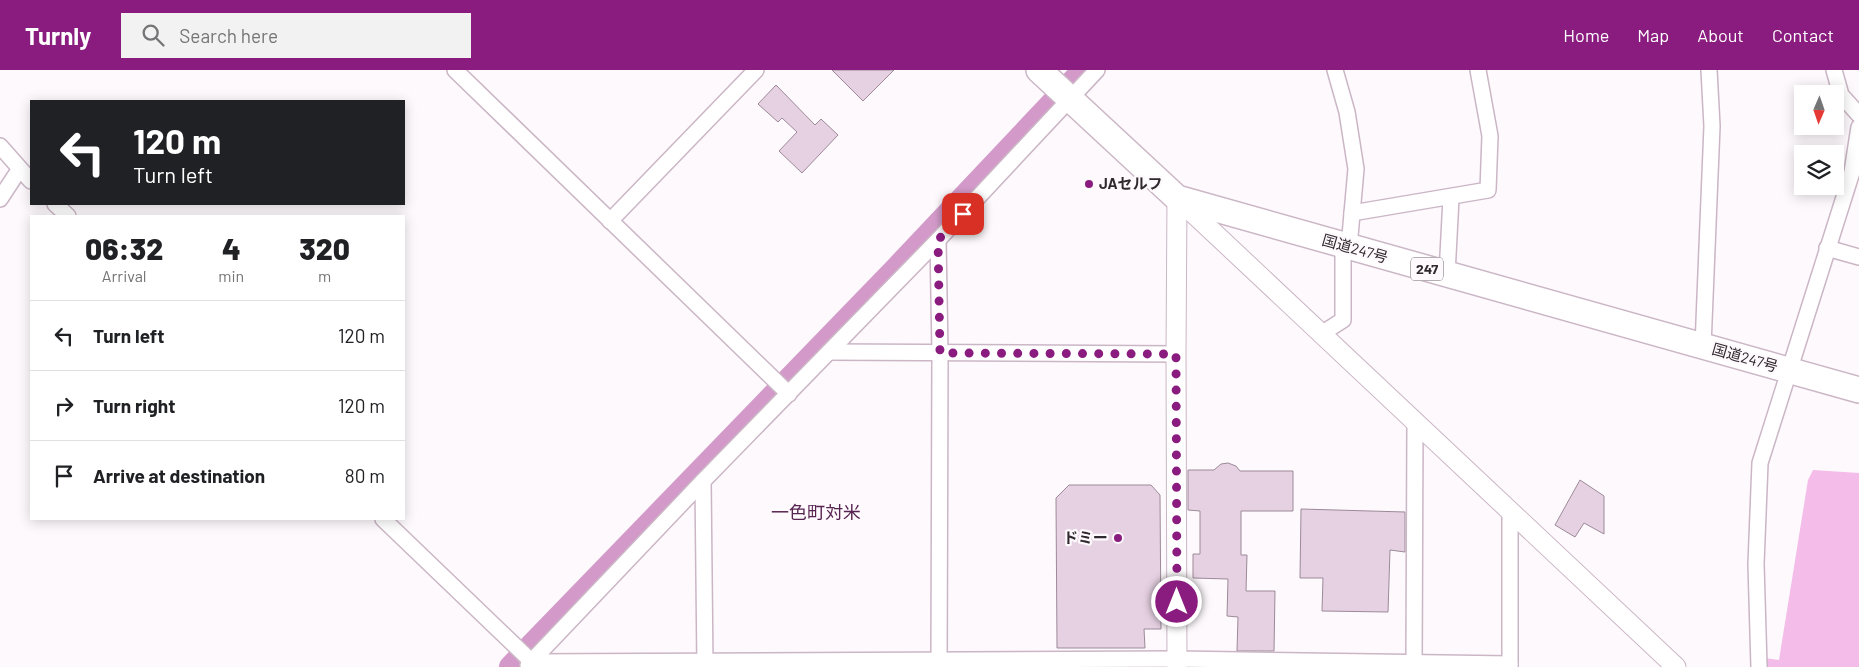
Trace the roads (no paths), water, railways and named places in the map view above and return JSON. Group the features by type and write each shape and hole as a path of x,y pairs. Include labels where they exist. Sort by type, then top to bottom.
{"highway":[{"name":"国道247号","path":"1039,70 1177,198 1859,390"}],"street":[{"path":"455,70 777,380 789,394"},
{"path":"610,221 756,70"},
{"path":"529,664 703,481 938,240 1097,70"},
{"path":"1320,334 1344,320 1346,246 1352,213 1356,169 1347,112 1335,70"},
{"path":"1352,213 1451,198 1488,190 1490,136 1478,70"},
{"path":"1703,346 1712,126 1709,70"},
{"path":"1834,70 1841,95 1859,116"},
{"path":"1759,667 1756,564 1760,463 1852,172 1859,127"},
{"path":"0,146 30,180"},
{"path":"0,200 20,170"},
{"path":"1177,198 1676,667"},
{"path":"1177,198 1178,663"},
{"path":"1447,274 1451,198"},
{"path":"56,205 67,215"},
{"path":"938,240 940,353 939,664"},
{"path":"1827,248 1859,257"},
{"path":"829,352 1176,354"},
{"path":"1414,664 1415,423"},
{"path":"703,481 705,665"},
{"path":"529,664 1178,663 1510,665 1510,512"},
{"path":"384,520 520,650 529,664"}],"waterway":[{"path":"511,667 898,267 1084,70"}],"place":[{"name":"JAセルフ","path":"1089,184"},
{"name":"ドミー","path":"1118,538"}],"district":[{"name":"一色町対米","path":"816,513"}]}
